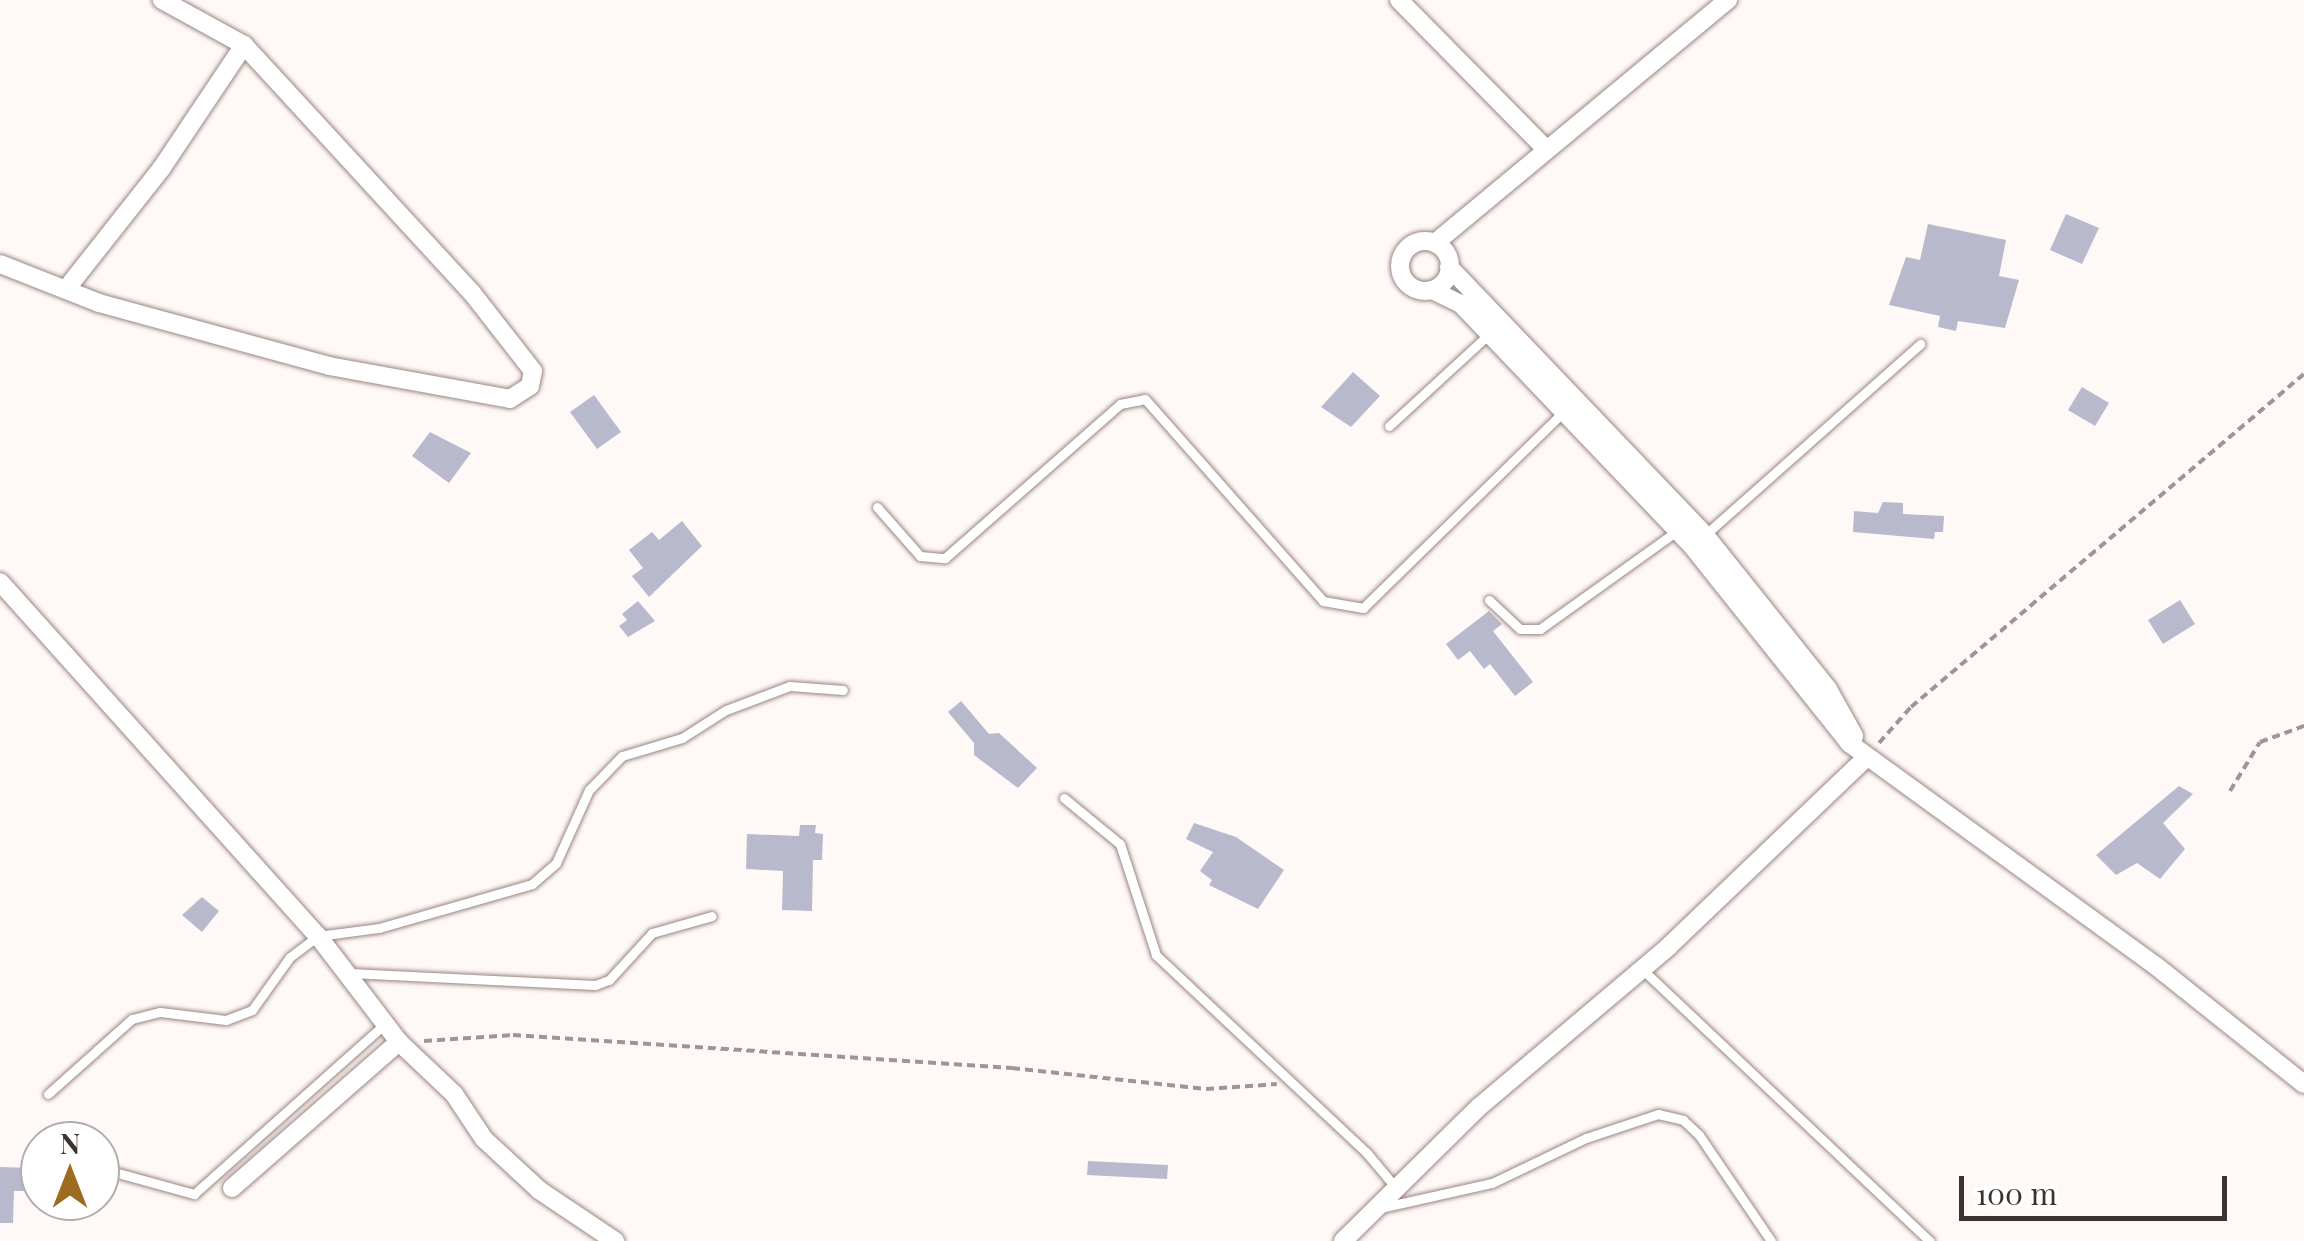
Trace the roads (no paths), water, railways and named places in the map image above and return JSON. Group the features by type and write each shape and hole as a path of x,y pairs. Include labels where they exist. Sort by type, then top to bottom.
{"street":[{"path":"0,264 100,302 362,373 510,399 530,386 533,370 472,293 244,45 162,0"},
{"path":"1399,0 1546,149"},
{"path":"1728,0 1434,243 1414,244 1401,261 1407,284 1432,290 1461,304 1495,327 1698,540 1828,690 1866,758"},
{"path":"67,288 161,169 244,45"},
{"path":"1434,243 1563,412 1677,531 1698,540 1849,743 2156,966 2304,1084"},
{"path":"1432,290 1450,267"},
{"path":"0,582 318,936 399,1042 441,1079 511,1165 604,1238"},
{"path":"1343,1241 1398,1191 1479,1106 1642,969 1866,758"},
{"path":"232,1188 399,1042"}],"lane":[{"path":"1389,426 1495,327"},
{"path":"1698,540 1920,344"},
{"path":"876,507 920,556 945,558 1120,404 1144,399 1323,601 1363,608 1563,412"},
{"path":"1489,600 1520,628 1540,629 1677,531"},
{"path":"48,1094 85,1055 132,1020 160,1012 226,1020 252,1010 290,957 318,936 379,928 532,884 556,863 589,790 622,756 682,738 726,710 790,686 843,690"},
{"path":"1064,798 1120,844 1156,955 1287,1084 1366,1152 1398,1191"},
{"path":"347,972 594,985 609,980 652,933 712,916"},
{"path":"1642,969 1930,1241"},
{"path":"120,1174 194,1194 386,1024"},
{"path":"1379,1208 1492,1184 1586,1138 1658,1114 1683,1120 1699,1135 1771,1241"}]}
